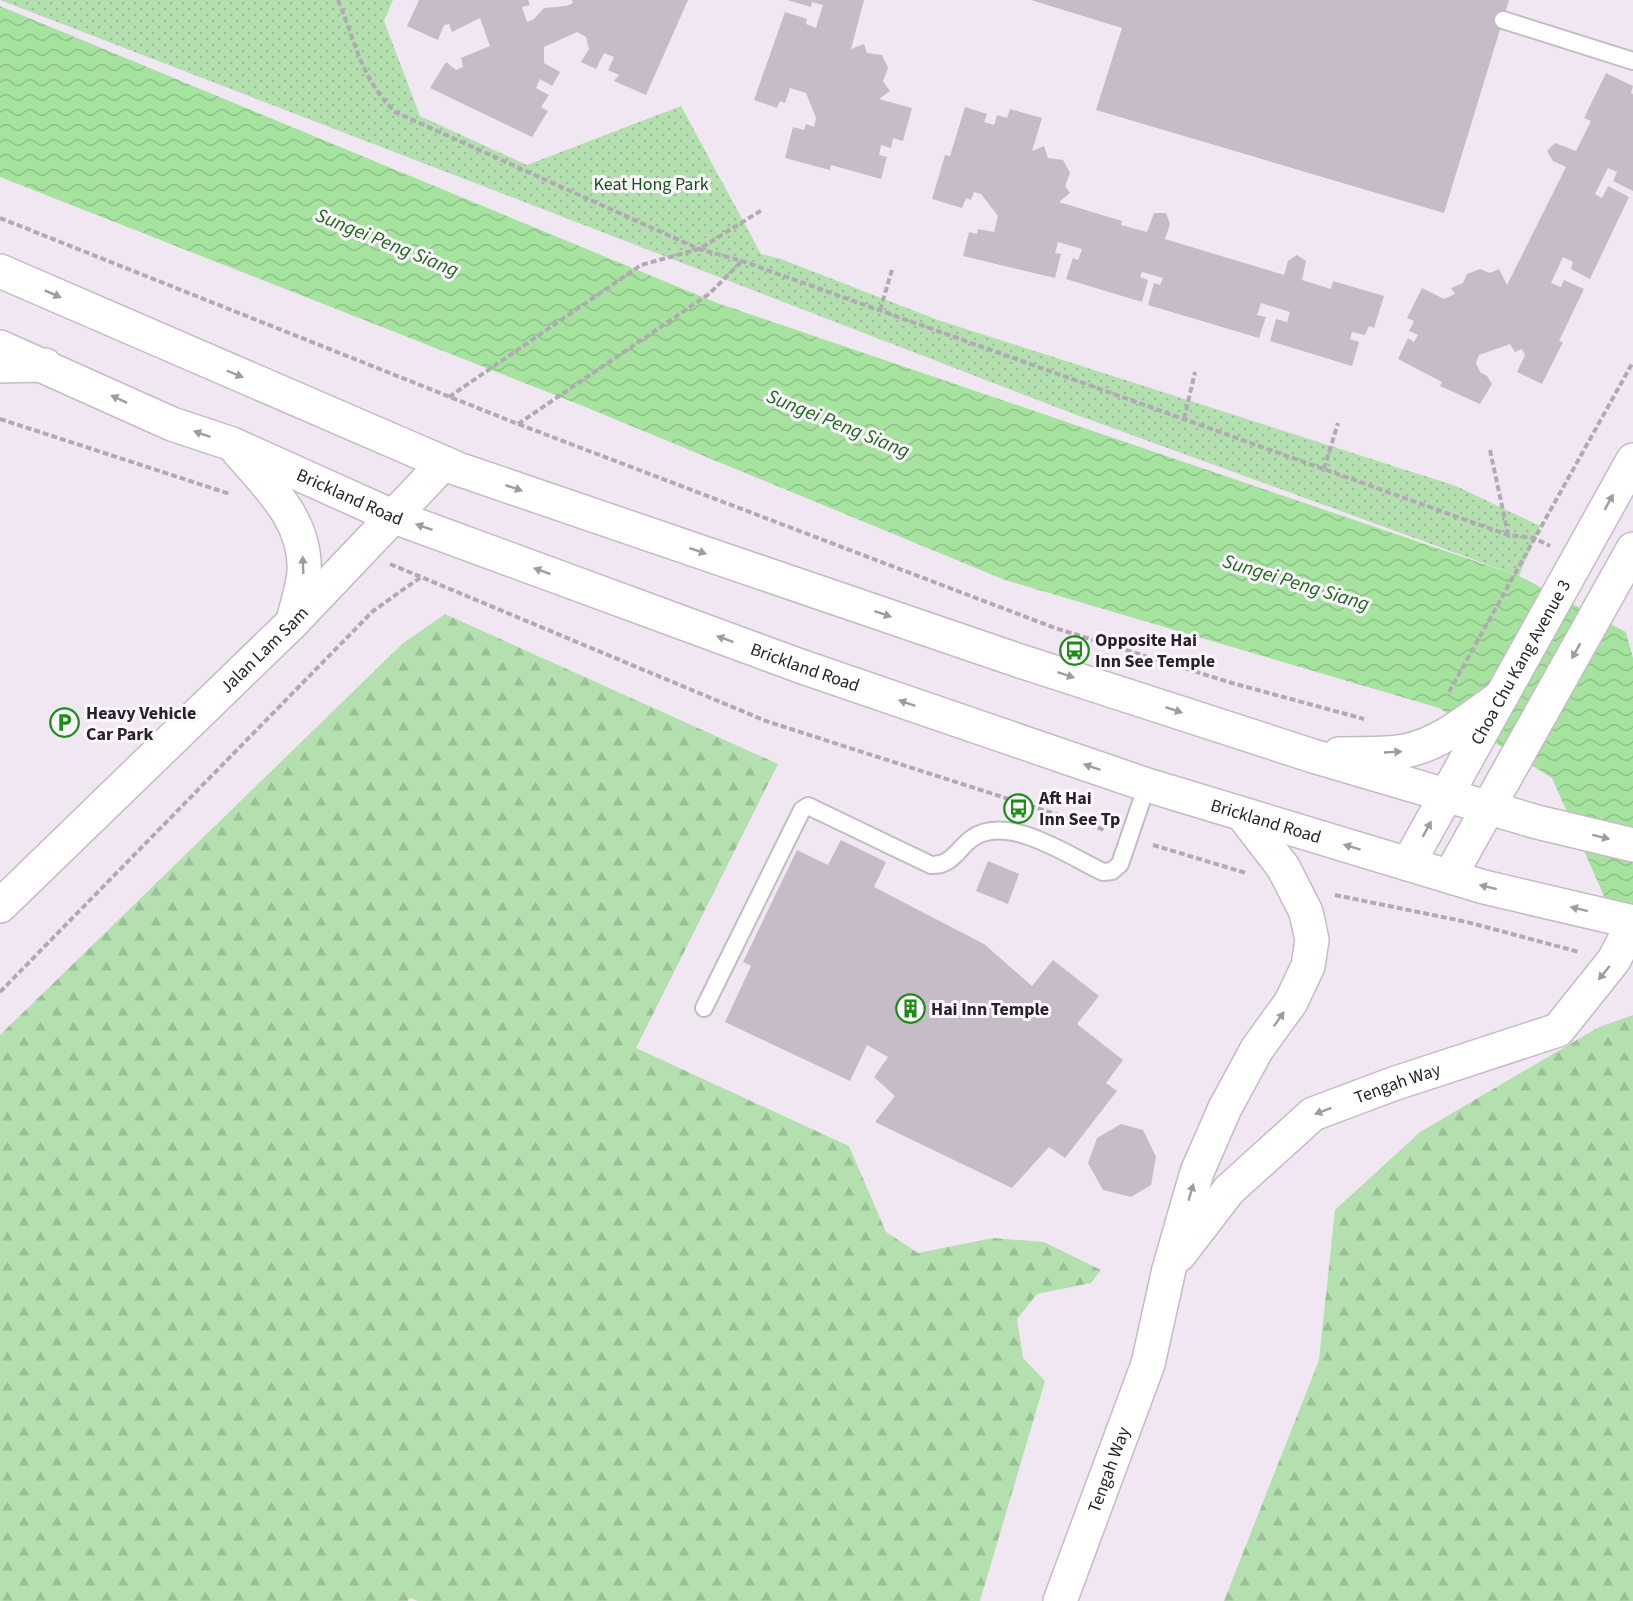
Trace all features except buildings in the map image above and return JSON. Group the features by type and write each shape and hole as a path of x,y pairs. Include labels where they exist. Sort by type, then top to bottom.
{"main road":[{"path":"0,271 444,464 1014,659 1313,756 1489,807 1633,844"},
{"name":"Brickland Road","path":"0,347 45,365 172,424 232,444 392,516 800,666 1147,786 1450,876 1633,922"},
{"path":"0,366 45,365"},
{"path":"232,444 283,504 295,524 302,546 304,572 293,622"},
{"name":"Choa Chu Kang Avenue 3","path":"1408,864 1446,795 1459,725 1502,696 1633,460"},
{"name":"Jalan Lam Sam","path":"0,906 293,622 444,464"},
{"path":"1450,876 1633,549"},
{"path":"1313,756 1404,751 1427,744 1459,725"},
{"name":"Tengah Way","path":"1060,1601 1148,1364 1169,1269 1197,1172 1224,1108 1257,1049 1291,1002 1308,966 1312,940 1306,912 1284,867 1242,814"},
{"name":"Tengah Way","path":"1169,1269 1229,1190 1314,1114 1393,1084 1558,1030 1614,960 1633,922"}],"lane":[{"path":"1503,20 1633,61"},
{"path":"704,1008 802,810 808,807 931,865 941,865 952,859 962,846 978,833 997,829 1015,830 1103,872 1112,871 1120,864 1147,786"}],"path":[{"path":"338,0 364,73 377,94 395,112 699,249 742,261 1508,535 1534,538 1570,572"},
{"path":"449,397 641,266 699,249 762,210"},
{"path":"0,218 518,424 1055,628 1232,683 1372,721"},
{"path":"518,424 709,294 742,261"},
{"path":"880,310 892,270"},
{"path":"1459,725 1518,572 1534,538 1633,362"},
{"path":"1184,419 1195,372"},
{"path":"0,418 237,496"},
{"path":"1324,469 1338,423"},
{"path":"1490,450 1508,535"},
{"path":"358,552 422,576 766,721 1130,838 1294,886 1467,922 1614,960"},
{"path":"0,992 373,611 422,576"}],"green space":[{"name":"Keat Hong Park","path":"0,0 393,0 384,21 420,116 527,165 681,106 761,254 781,259 938,320 1456,486 1540,526 1519,576 1074,414"},
{"path":"445,614 778,764 636,1048 849,1146 886,1232 918,1253 993,1238 1044,1242 1101,1270 1091,1283 1037,1294 1017,1319 1023,1358 1045,1381 980,1601 418,1601 409,1598 408,1601 0,1601 0,1035 402,644"},
{"path":"1633,1015 1633,1601 1224,1601 1319,1360 1335,1210 1420,1132 1599,1027"}],"water":[{"name":"Sungei Peng Siang","path":"0,6 717,303 1519,576 1626,632 1633,658 1633,962 1552,778 1439,708 1005,580 578,404 0,177"}],"place":[{"name":"Opposite Hai Inn See Temple","path":"1074,650"},
{"name":"Heavy Vehicle Car Park","path":"65,723"},
{"name":"Aft Hai Inn See Tp","path":"1018,808"},
{"name":"Hai Inn Temple","path":"910,1009"}]}
